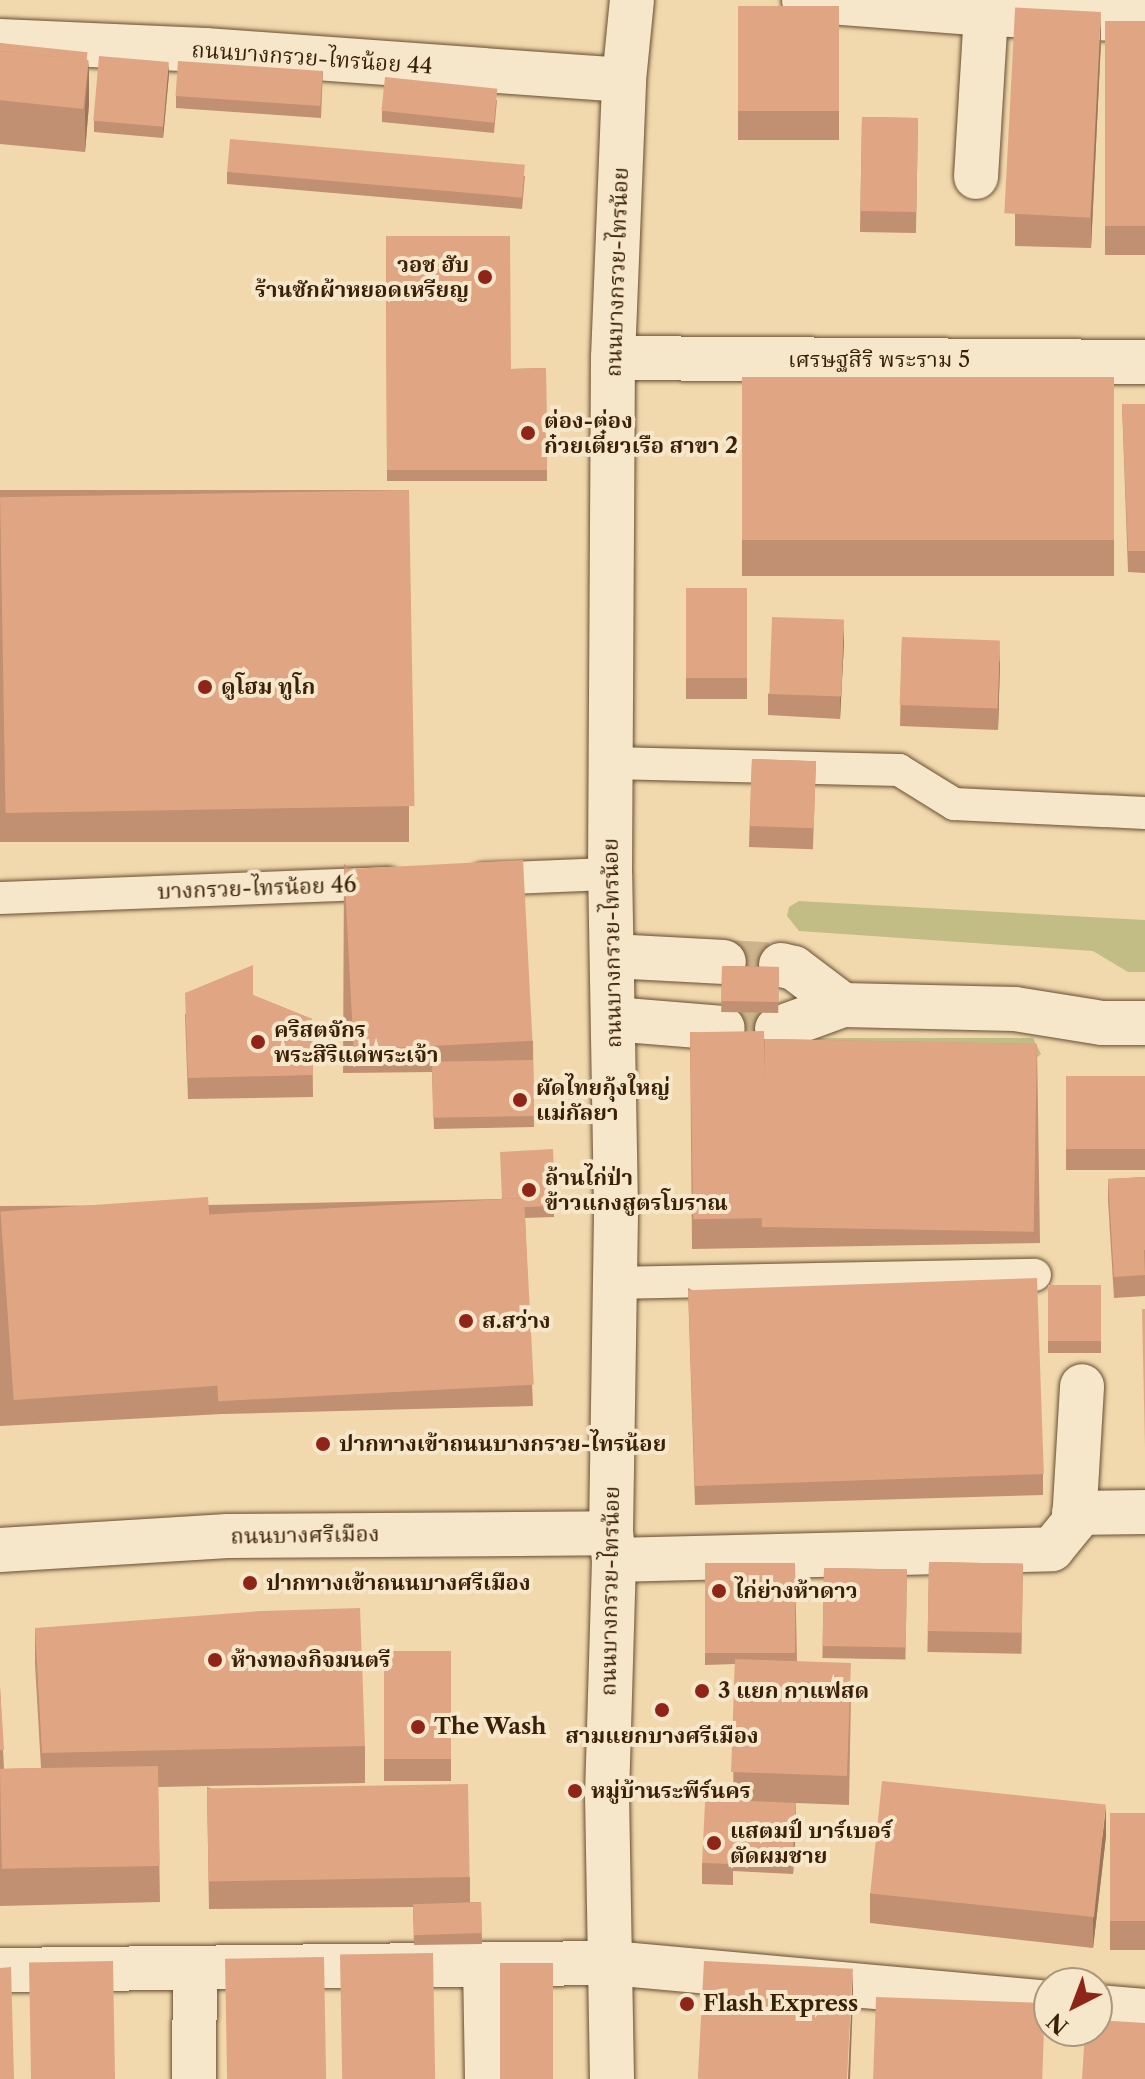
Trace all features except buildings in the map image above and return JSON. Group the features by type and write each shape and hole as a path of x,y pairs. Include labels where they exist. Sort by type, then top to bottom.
{"street":[{"name":"ถนนบางกรวย-ไทรน้อย","path":"612,2079 607,1796 614,1283 610,874 613,358 624,80 632,0"},
{"path":"804,0 986,14 1145,20"},
{"path":"976,177 986,14"},
{"name":"ถนนบางกรวย-ไทรน้อย 44","path":"0,41 205,50 624,80"},
{"name":"เศรษฐสิริ พระราม 5","path":"613,358 1145,362"},
{"path":"612,956 724,962"},
{"path":"781,965 794,968 843,1005"},
{"path":"777,1029 843,1005 1015,1009 1102,1023 1145,1023"},
{"path":"613,1019 723,1028"},
{"path":"1082,1386 1074,1513 1145,1512"},
{"name":"ถนนบางศรีเมือง","path":"0,1550 228,1536 612,1546 1052,1549 1074,1522 1074,1513"},
{"path":"0,1970 611,1963 1033,2002"},
{"path":"485,1964 487,2079"},
{"path":"194,2079 195,1968"},
{"path":"1113,2008 1145,2011"}],"lane":[{"path":"611,763 899,770 954,804 1145,813"},
{"name":"บางกรวย-ไทรน้อย 46","path":"0,898 610,874"},
{"path":"614,1283 1035,1275"}],"shaded area":[{"path":"799,901 1145,920 1145,972 1128,972 1093,951 799,931 787,916 789,907"},
{"path":"804,1038 1033,1038 1041,1054 1035,1059 801,1041"}],"tunnel":[{"path":"724,962 781,965"},
{"path":"723,1028 777,1029"}],"place":[{"name":"วอช ฮับ ร้านซักผ้าหยอดเหรียญ","path":"485,277"},
{"name":"ต่อง-ต่อง ก๋วยเตี๋ยวเรือ สาขา 2","path":"528,433"},
{"name":"ดูโฮม ทูโก","path":"205,687"},
{"name":"คริสตจักร พระสิริแด่พระเจ้า","path":"258,1042"},
{"name":"ผัดไทยกุ้งใหญ่ แม่กัลยา","path":"520,1100"},
{"name":"ล้านไก่ป่า ข้าวแกงสูตรโบราณ","path":"529,1190"},
{"name":"ส.สว่าง","path":"466,1321"},
{"name":"ปากทางเข้าถนนบางกรวย-ไทรน้อย","path":"323,1444"},
{"name":"ปากทางเข้าถนนบางศรีเมือง","path":"250,1583"},
{"name":"ไก่ย่างห้าดาว","path":"719,1591"},
{"name":"ห้างทองกิจมนตรี","path":"215,1660"},
{"name":"3 แยก กาแฟสด","path":"702,1691"},
{"name":"สามแยกบางศรีเมือง","path":"662,1710"},
{"name":"The Wash","path":"418,1727"},
{"name":"หมู่บ้านระพีร์นคร","path":"575,1791"},
{"name":"แสตมป์ บาร์เบอร์ ตัดผมชาย","path":"714,1843"},
{"name":"Flash Express","path":"687,2004"}]}
